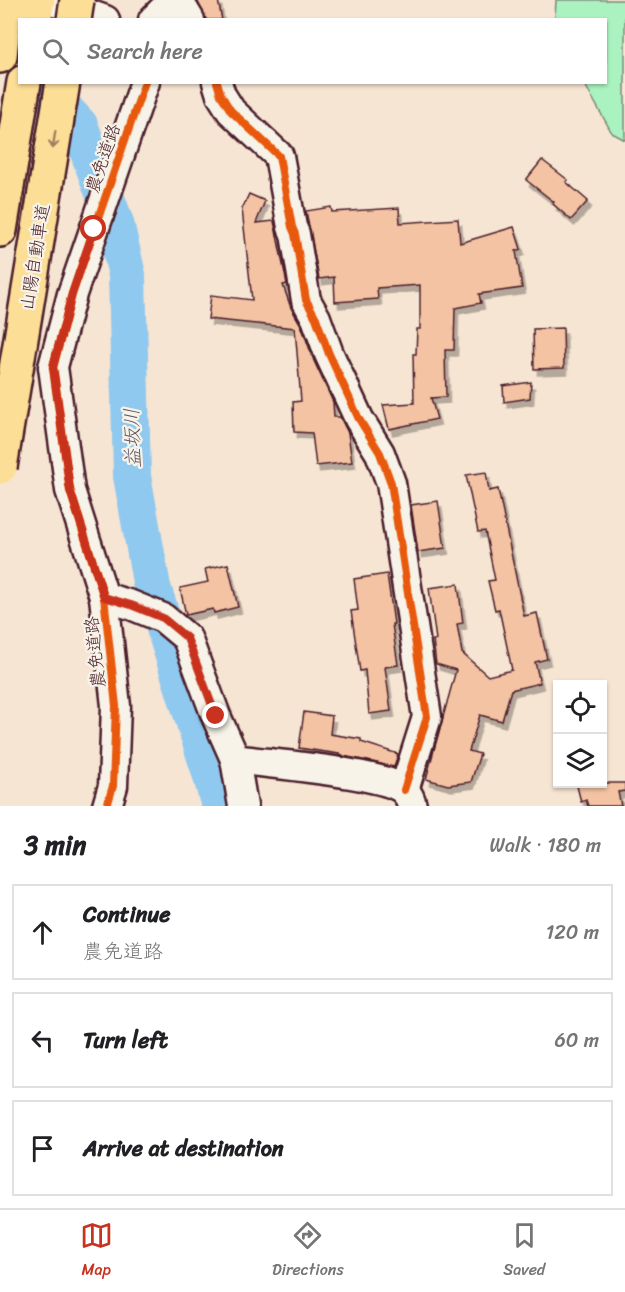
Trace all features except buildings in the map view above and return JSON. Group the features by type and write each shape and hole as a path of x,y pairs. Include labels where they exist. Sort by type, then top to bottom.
{"highway":[{"path":"0,56 6,0"},
{"path":"34,18 38,0"},
{"path":"74,18 77,0"},
{"path":"0,230 24,84"},
{"name":"山陽自動車道","path":"0,467 63,84"}],"street":[{"path":"50,0 100,18"},
{"path":"155,18 175,0"},
{"path":"169,18 175,0"},
{"path":"175,0 188,18"},
{"name":"農免道路","path":"107,806 113,786 118,601 70,490 53,367 72,294 144,84"},
{"path":"218,84 221,95 231,111 279,156 306,300 316,318 329,354 359,419 387,468 427,717 408,798 383,780 235,759"},
{"path":"0,349 53,367"},
{"path":"118,601 163,618 187,638 216,716 235,759 243,806"}],"green space":[{"path":"556,0 625,0 625,140 612,133 585,84 607,84 607,18 555,18"}],"waterway":[{"name":"益坂川","path":"40,84 79,125 115,223 127,275 132,476 152,587 220,806"}],"cycle path":[{"path":"107,806 113,786 116,706 104,597 70,490 53,367 72,294 144,84"},
{"path":"218,84 221,95 231,111 279,156 306,300 316,318 329,354 359,419 380,453 391,483 427,717 404,790"}],"route":[{"path":"94,229 72,294 53,367 70,490 104,597 163,618 187,638 216,716"}]}
